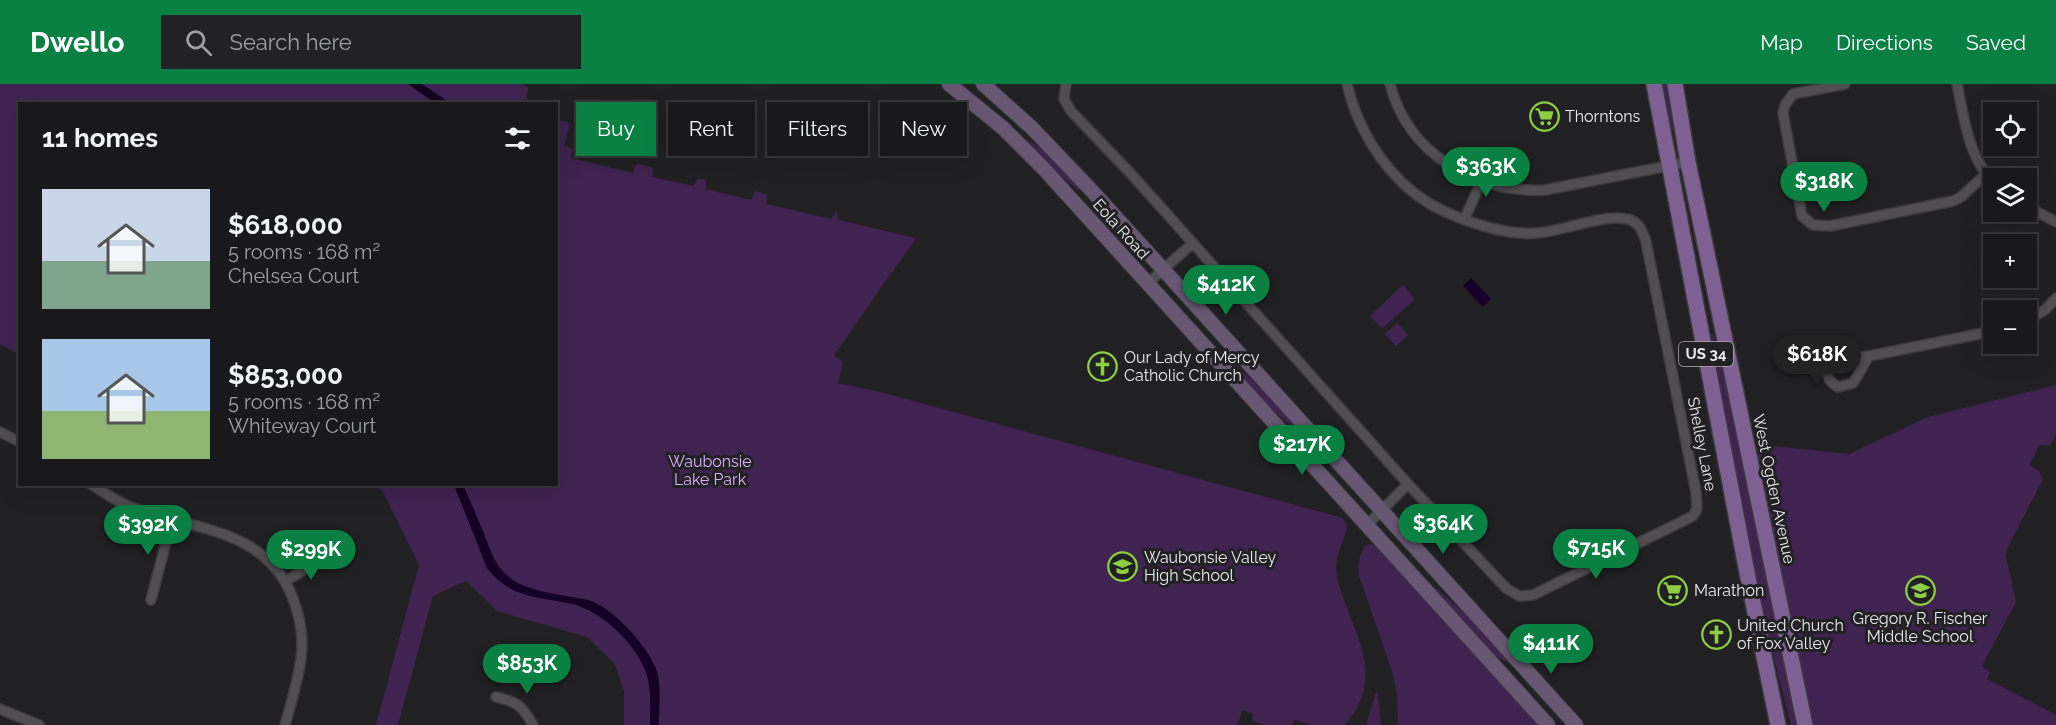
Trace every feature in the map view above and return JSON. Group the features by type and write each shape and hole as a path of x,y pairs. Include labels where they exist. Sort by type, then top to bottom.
{"main road":[{"name":"Eola Road","path":"950,84 991,117 1025,150 1548,725"},
{"name":"Eola Road","path":"983,84 1032,128 1163,269 1576,725"},
{"name":"US 34","path":"1654,84 1778,725"},
{"name":"West Ogden Avenue","path":"1675,84 1688,162 1805,725"}],"street":[{"name":"Shelley Lane","path":"1066,84 1064,99 1071,111 1101,141 1408,484 1506,588 1519,596 1533,595 1688,520 1697,509 1696,492 1646,242 1637,223 1629,219 1608,219 1540,233 1522,234 1506,232 1464,220 1430,203 1413,192 1396,176 1370,141 1360,123 1347,84"},
{"path":"1390,84 1401,113 1426,147 1448,165 1481,182 1514,190 1545,190 1688,162"},
{"path":"1845,84 1793,94 1785,105 1784,120 1802,216 1813,225 1830,226 1953,201 1961,197 1983,177"},
{"path":"1958,84 1970,141 1983,170"},
{"path":"1464,220 1481,182"},
{"path":"2037,212 2056,222"},
{"path":"1148,283 1192,243"},
{"path":"2037,315 2056,298"},
{"path":"1869,356 1853,383 1838,387 1830,382 1826,374 1827,364 1835,358 1869,356 1983,333"},
{"path":"0,432 18,440"},
{"path":"1367,525 1408,484"},
{"path":"94,486 132,508 224,534 246,543 277,568 286,581 300,620 302,645 298,675 285,725"},
{"path":"151,600 172,519"},
{"path":"286,581 323,558"},
{"path":"496,698 514,702 524,709 533,725"},
{"path":"0,709 39,725"}],"green space":[{"path":"0,84 520,84 528,87 527,98 529,102 18,102 18,353 0,344"},
{"path":"1661,84 1668,84 1672,103 1673,131 1669,131"},
{"name":"Waubonsie Lake Park","path":"558,120 570,123 564,146 573,149 571,158 633,173 638,164 653,168 652,177 694,186 697,179 704,179 705,189 751,200 755,191 767,195 766,204 832,219 836,211 838,220 916,238 834,355 843,362 838,383 884,393 1343,518 1347,526 1336,569 1362,651 1365,669 1364,687 1358,705 1345,725 1313,725 1294,720 1292,725 1266,725 1252,721 1253,714 1242,710 1238,725 624,725 624,691 615,664 587,637 497,611 466,581 433,596 398,725 376,725 419,565 382,490 375,486 558,486"},
{"path":"1027,139 1046,152 1081,189 1079,191 1049,165 1025,141"},
{"path":"1403,285 1415,299 1382,329 1370,316"},
{"path":"1397,323 1408,335 1396,346 1385,334"},
{"path":"1713,334 1724,375 1797,725 1791,725 1765,622 1710,335"},
{"path":"1231,362 1258,385 1299,429 1297,431 1268,406 1230,364"},
{"name":"Gregory R. Fischer Middle School","path":"2056,385 2056,435 2050,446 2040,445 2029,465 2039,471 2043,479 2007,549 2006,556 2016,602 1982,666 1990,672 1987,679 2056,715 2056,725 1810,725 1754,444 1849,454 1928,417"},
{"path":"1374,544 1538,725 1398,725 1397,693 1392,671 1359,576 1359,560 1363,549 1365,545"},
{"path":"1436,588 1478,626 1508,659 1506,662 1476,639 1434,590"},
{"path":"1376,692 1381,725 1366,725"}],"shaded area":[{"path":"408,84 422,84 449,102 434,102"},
{"path":"1471,278 1491,299 1483,307 1463,286"},
{"path":"454,486 463,486 493,556 510,578 537,590 598,604 619,620 640,642 655,665 658,675 659,725 650,725 649,683 640,659 615,629 594,613 583,608 515,591 496,578 487,568"}],"place":[{"name":"Thorntons","path":"1544,116"},
{"name":"Our Lady of Mercy Catholic Church","path":"1103,366"},
{"name":"Waubonsie Valley High School","path":"1123,566"},
{"name":"Marathon","path":"1673,590"},
{"name":"Gregory R. Fischer Middle School","path":"1920,590"},
{"name":"United Church of Fox Valley","path":"1716,634"}]}
